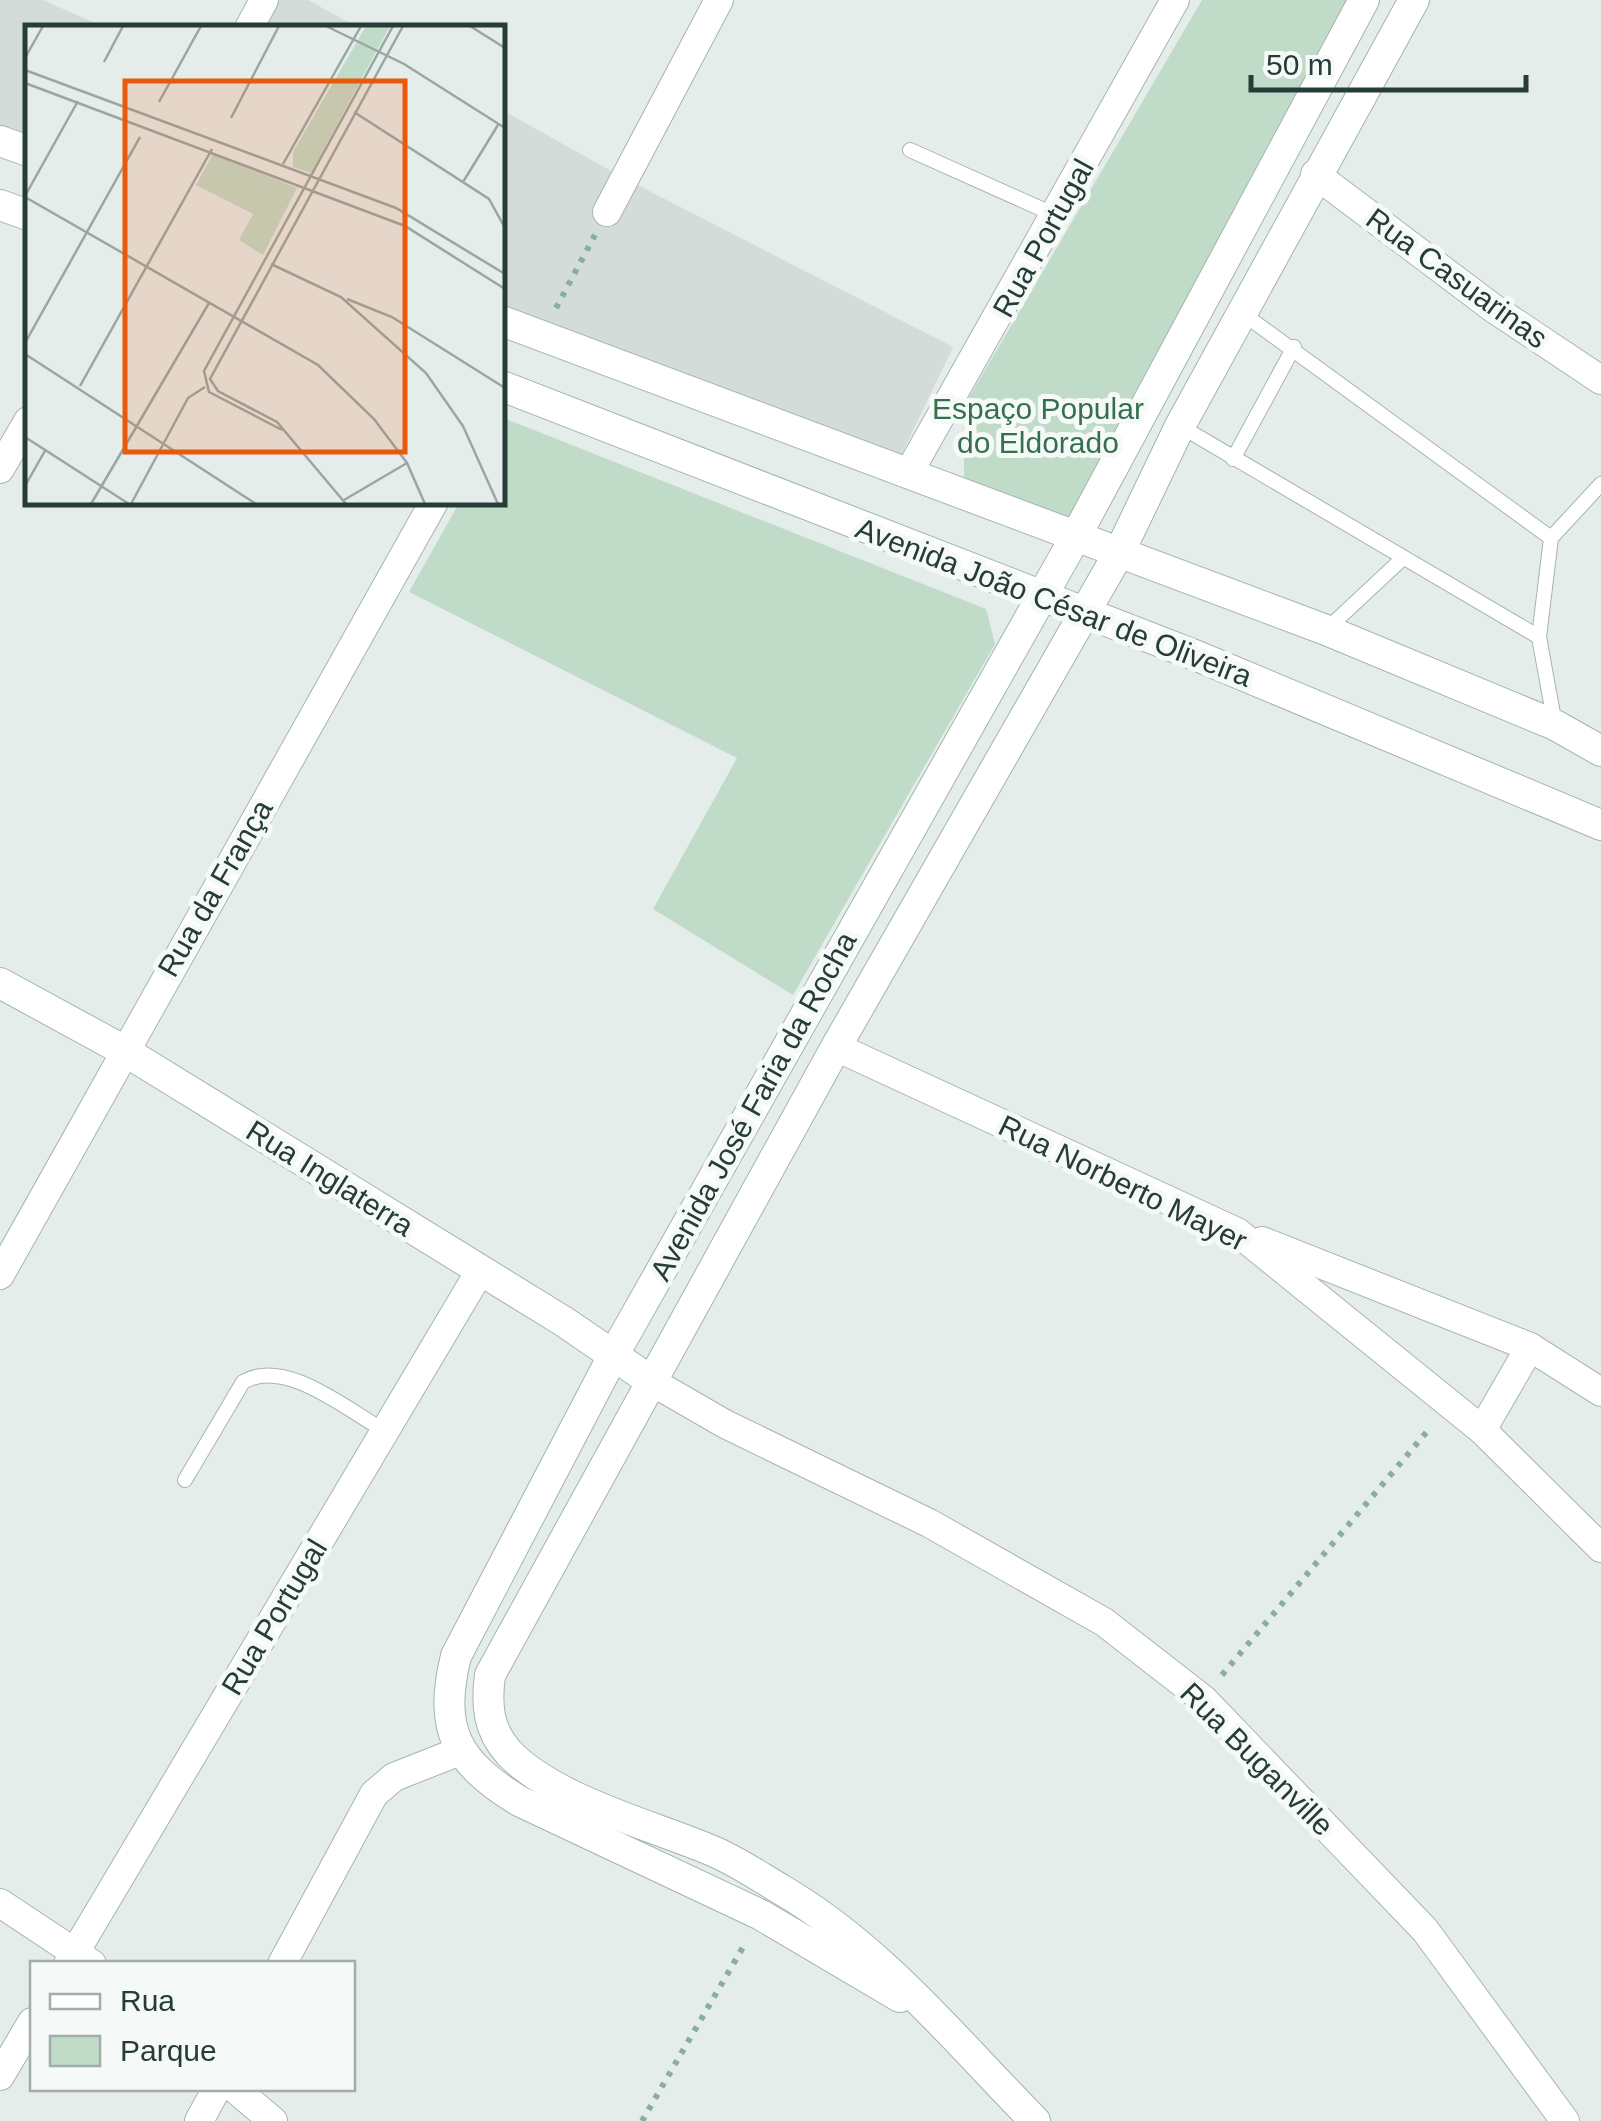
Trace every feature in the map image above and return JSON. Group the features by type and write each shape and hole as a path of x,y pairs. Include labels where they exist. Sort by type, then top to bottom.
{"street":[{"path":"251,25 264,0"},
{"path":"607,212 718,0"},
{"name":"Rua Portugal","path":"908,474 1175,0"},
{"name":"Avenida José Faria da Rocha","path":"928,2014 761,1915 520,1801 482,1778 460,1751 449,1723 448,1688 456,1656 614,1354 1076,536 1364,0"},
{"name":"Avenida José Faria da Rocha","path":"1035,2121 869,1950 787,1893 721,1854 566,1790 510,1754 493,1730 487,1703 490,1675 836,1048 1120,551 1180,426 1414,0"},
{"path":"0,141 25,150"},
{"name":"Rua Casuarinas","path":"1315,174 1493,308 1601,380"},
{"path":"0,205 25,213"},
{"path":"505,322 1326,630 1555,725 1601,751"},
{"name":"Avenida João César de Oliveira","path":"505,387 1086,612 1601,825"},
{"path":"0,469 25,426"},
{"name":"Rua da França","path":"0,1275 432,505"},
{"name":"Rua Inglaterra","path":"0,982 123,1050 614,1354 654,1383"},
{"name":"Rua Norberto Mayer","path":"836,1048 1237,1232 1482,1430 1601,1548"},
{"path":"1237,1232 1530,1347 1601,1392"},
{"name":"Rua Portugal","path":"79,1959 480,1271"},
{"path":"1482,1430 1530,1347"},
{"name":"Rua Buganville","path":"654,1383 724,1424 928,1522 1104,1622 1203,1699 1425,1930 1566,2121"},
{"path":"284,1961 374,1794 394,1776 460,1751"},
{"path":"0,1903 79,1959"},
{"path":"0,2076 30,2025"},
{"path":"199,2121 214,2091"},
{"path":"238,2091 274,2121"}],"lane":[{"path":"910,150 1055,216"},
{"path":"1242,313 1294,347 1552,538"},
{"path":"1233,458 1294,347"},
{"path":"1180,426 1539,636"},
{"path":"1555,725 1539,636 1552,538 1601,484"},
{"path":"1326,630 1402,559"},
{"path":"185,1480 243,1382 258,1372 283,1375 385,1432"}],"path":[{"path":"542,335 607,212"},
{"path":"1203,1699 1450,1404"},
{"path":"642,2121 761,1915"}],"shaded area":[{"path":"0,0 43,0 99,25 25,25 25,135 0,126"},
{"path":"276,0 308,0 353,25 262,25"},
{"path":"505,112 622,177 953,347 896,466 505,310"}],"green space":[{"name":"Espaço Popular do Eldorado","path":"1202,0 1347,0 1068,525 964,488 964,406"},
{"path":"506,419 986,609 995,644 793,995 653,909 737,758 409,592 458,505 505,505"}]}
